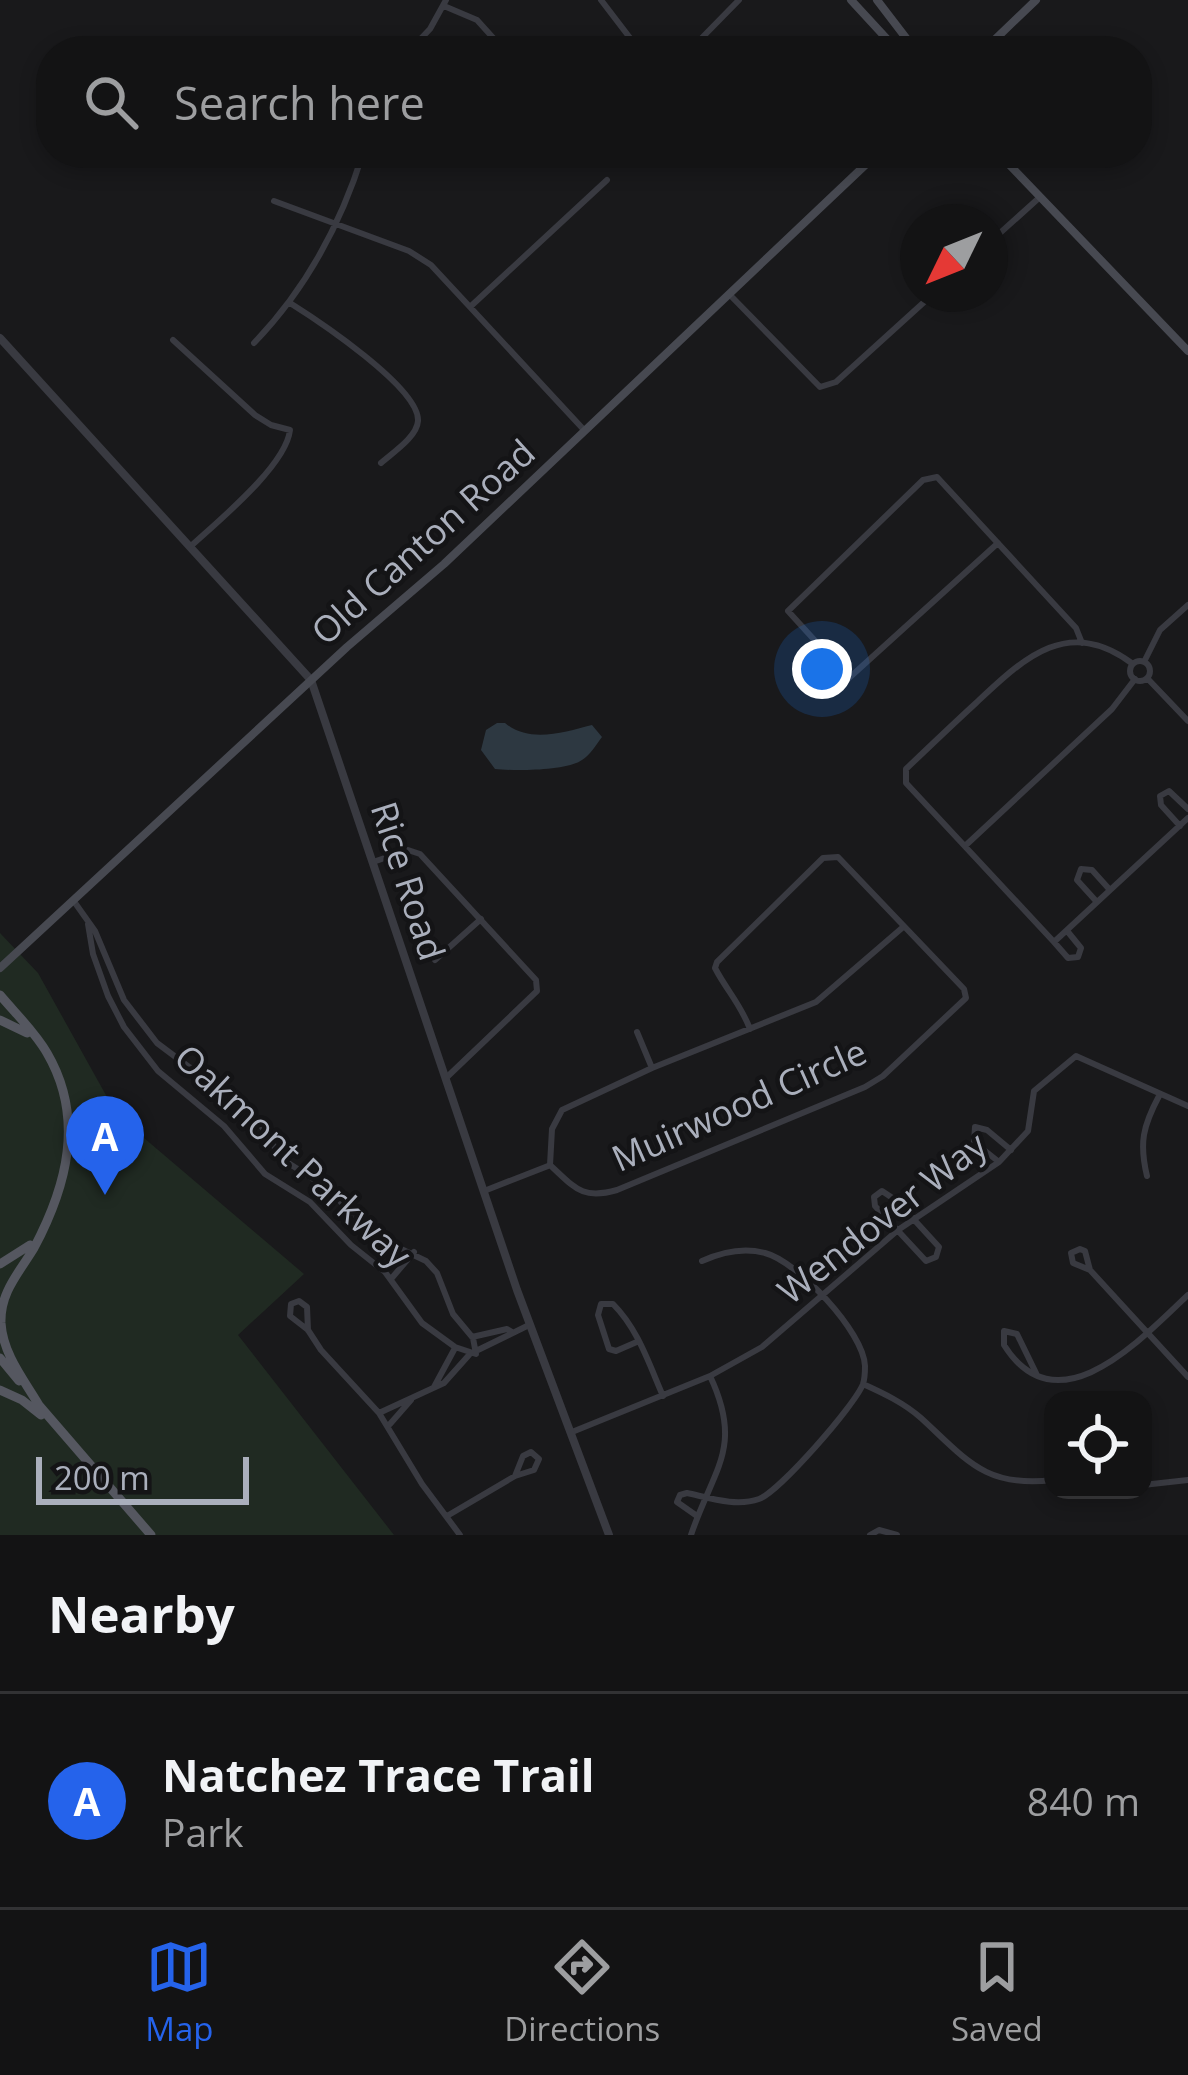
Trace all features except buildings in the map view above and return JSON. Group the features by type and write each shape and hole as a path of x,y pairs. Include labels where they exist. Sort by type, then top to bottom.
{"main road":[{"path":"850,0 884,36"},
{"path":"877,0 905,36"},
{"path":"998,36 1036,0"},
{"name":"Old Canton Road","path":"0,968 417,588 862,168"},
{"path":"1013,168 1188,351"},
{"path":"0,995 42,1044 61,1084 69,1135 63,1184 7,1291 1,1320 8,1354 40,1407"},
{"path":"0,1020 42,1044"},
{"path":"0,1264 38,1238"},
{"path":"0,1358 151,1535"},
{"path":"0,1390 22,1400 64,1434"}],"street":[{"path":"601,0 629,36"},
{"path":"703,36 739,0"},
{"path":"420,36 445,3 477,20 491,36"},
{"path":"254,343 290,303 337,222 357,168"},
{"path":"470,307 607,179"},
{"path":"1008,225 1040,196"},
{"path":"274,201 409,251 431,265 585,431"},
{"path":"728,293 820,387 836,382 913,312"},
{"path":"290,303 334,331 413,404 416,430 381,463"},
{"name":"Rice Road","path":"0,338 311,680 530,1325 609,1535"},
{"path":"172,340 256,415 290,430 289,442 276,459 190,548"},
{"path":"998,543 855,676 845,675 788,611 932,476 937,477 998,543 1076,628 1082,643"},
{"path":"1144,662 1160,630 1188,605"},
{"path":"1067,931 1081,948 1078,957 1068,958 906,784 906,769 1029,656 1057,644 1082,643 1112,651 1133,664 1144,662"},
{"path":"1144,662 1150,670 1147,678"},
{"path":"1133,664 1135,679"},
{"path":"964,845 1112,709 1135,679 1147,678"},
{"path":"1147,678 1188,722"},
{"path":"1180,826 1161,805 1160,796 1169,791 1188,809"},
{"path":"1054,943 1188,818"},
{"path":"374,862 409,850 420,854 536,980 536,991 446,1078"},
{"path":"750,1030 733,991 718,976 717,962 823,858 838,857 902,928"},
{"path":"1098,902 1077,880 1081,869 1092,870 1110,890"},
{"name":"Oakmont Parkway","path":"73,900 95,931 119,988 147,1031 177,1059 234,1090 274,1150 329,1189 370,1234 414,1252 436,1274 453,1314 472,1337 474,1352 455,1347 422,1323 392,1279 351,1245 318,1208 258,1167 215,1118 158,1071 134,1041 107,993 88,924"},
{"path":"436,960 481,919"},
{"name":"Muirwood Circle","path":"902,928 964,989 966,998 883,1076 597,1196 574,1187 550,1166 552,1129 562,1111 816,1002 902,928"},
{"path":"107,993 119,988"},
{"path":"134,1041 147,1031"},
{"path":"638,1032 652,1069"},
{"name":"Wendover Way","path":"568,1434 710,1376 762,1347 898,1230 999,1162 1028,1131 1034,1091 1076,1056 1188,1106"},
{"path":"1147,1176 1140,1147 1144,1125 1159,1096"},
{"path":"999,1162 974,1142 975,1127 987,1130 1011,1150"},
{"path":"484,1191 550,1166"},
{"path":"282,1186 292,1167"},
{"path":"878,1192 888,1193 939,1247 932,1260 926,1261 898,1230 875,1206 878,1192"},
{"path":"698,1516 682,1508 677,1502 680,1495 687,1492 729,1502 764,1498 805,1458 863,1384 861,1345 788,1264 768,1253 745,1250 702,1261"},
{"path":"392,1279 414,1252"},
{"path":"1090,1270 1188,1377"},
{"path":"1036,1373 1017,1334 1004,1331 1009,1353 1036,1373 1055,1378 1098,1372 1188,1295"},
{"path":"308,1330 307,1307 298,1301 291,1304 290,1316 308,1330 380,1413 404,1457 460,1535"},
{"path":"639,1341 616,1351 609,1348 598,1315 601,1304 613,1304 639,1341 663,1396"},
{"path":"380,1413 450,1379 474,1352 530,1325"},
{"path":"472,1337 512,1332"},
{"path":"434,1387 455,1347"},
{"path":"691,1535 724,1454 728,1428 710,1376"},
{"path":"863,1384 920,1418 979,1470 1006,1481 1044,1480"},
{"path":"388,1425 411,1400"},
{"path":"447,1516 515,1476"},
{"path":"1152,1484 1188,1480"},
{"path":"870,1535 879,1530 897,1535"}],"shaded area":[{"path":"497,723 536,735 592,725 602,737 575,764 495,769 481,750 486,730"},
{"path":"0,933 38,973 117,1115 304,1274 238,1335 394,1535 0,1535"}],"place":[{"name":"Natchez Trace Trail","path":"105,1195"}]}
